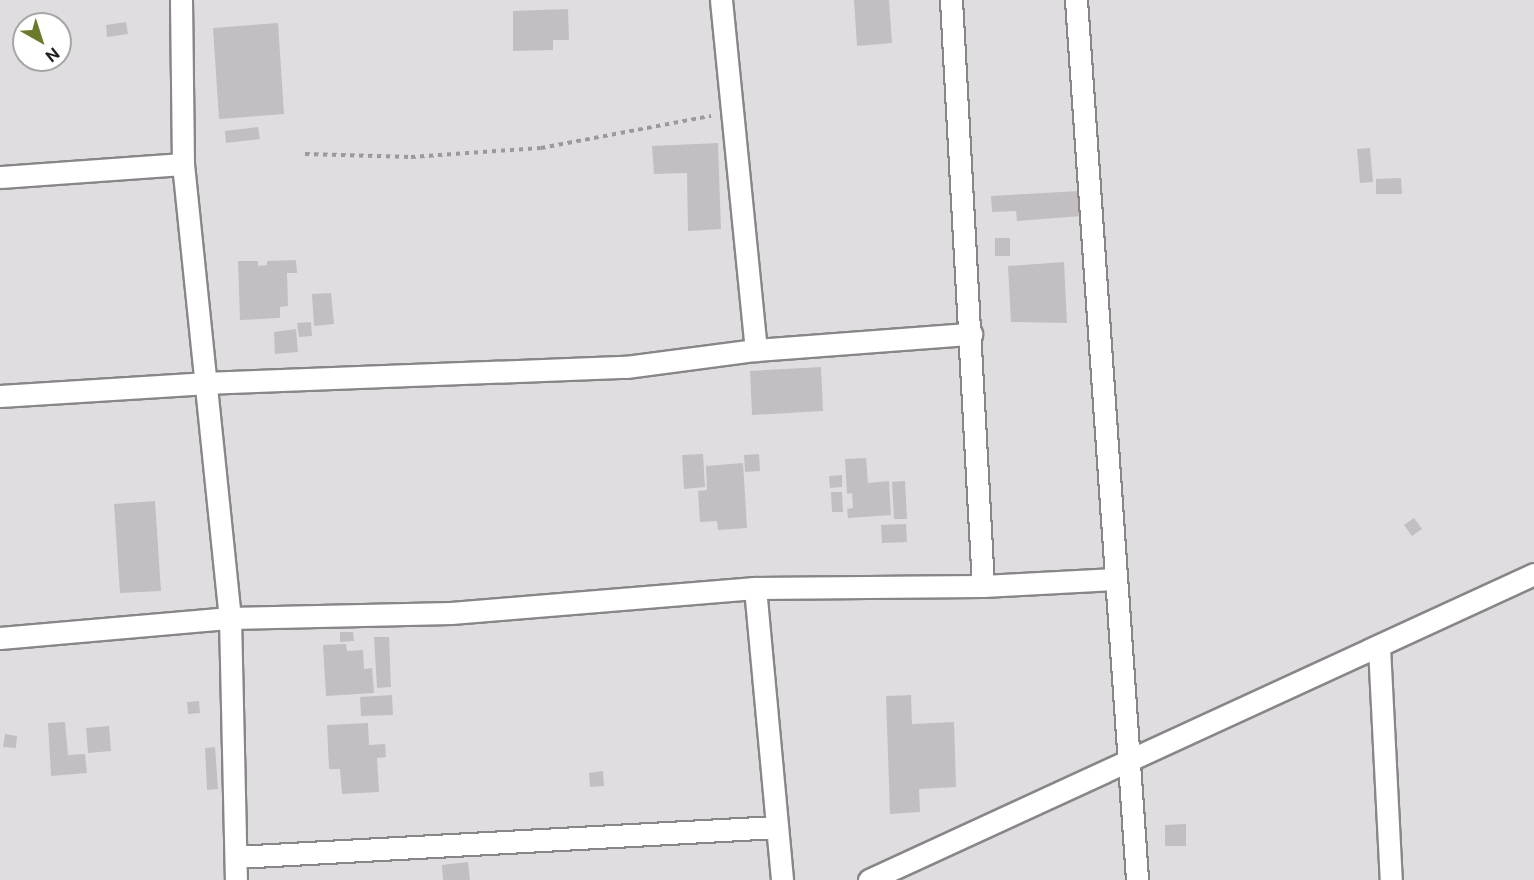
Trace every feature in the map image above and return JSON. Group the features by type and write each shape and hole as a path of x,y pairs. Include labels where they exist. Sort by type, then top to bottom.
{"street":[{"path":"181,0 183,164 230,618 236,880"},
{"path":"721,0 756,350"},
{"path":"951,0 983,586"},
{"path":"1076,0 1115,579 1132,762 1137,880"},
{"path":"0,177 183,164"},
{"path":"0,396 204,383 626,367 756,350 971,334"},
{"path":"869,880 1132,762 1534,574"},
{"path":"0,638 230,618 450,613 755,588 983,586 1115,579"},
{"path":"755,588 782,880"},
{"path":"1379,646 1391,880"},
{"path":"236,857 776,827"}],"path":[{"path":"305,154 411,157 541,148 732,112"}],"building":[{"path":"854,0 889,0 892,43 857,46"},
{"path":"568,9 569,40 553,40 553,50 513,51 513,11"},
{"path":"126,22 128,34 107,37 106,25"},
{"path":"278,23 284,114 219,119 213,28"},
{"path":"258,127 260,139 226,143 225,131"},
{"path":"718,143 721,229 688,231 687,173 654,174 652,146"},
{"path":"1370,148 1373,182 1360,183 1357,149"},
{"path":"1401,178 1402,194 1376,194 1376,179"},
{"path":"1080,191 1081,216 1017,221 1016,211 992,212 991,196"},
{"path":"995,238 1010,238 1010,256 995,256"},
{"path":"296,260 297,273 287,273 288,306 280,307 280,318 240,320 238,261 258,261 258,266 267,265 267,261"},
{"path":"1064,262 1067,323 1011,322 1008,266"},
{"path":"331,293 334,324 314,326 312,294"},
{"path":"311,322 312,336 299,337 297,323"},
{"path":"296,329 298,352 275,354 274,332"},
{"path":"821,367 823,411 752,415 750,371"},
{"path":"703,454 705,487 684,489 682,455"},
{"path":"759,454 760,471 745,472 744,455"},
{"path":"866,458 868,483 889,481 891,515 848,518 847,509 853,508 852,493 847,494 845,459"},
{"path":"743,463 747,528 718,530 717,521 700,522 698,491 707,490 706,466"},
{"path":"842,475 842,487 830,488 829,476"},
{"path":"905,481 907,519 894,519 892,482"},
{"path":"831,492 842,492 843,512 832,512"},
{"path":"155,501 161,591 120,593 114,504"},
{"path":"1414,518 1422,529 1412,536 1404,525"},
{"path":"906,524 907,542 882,543 881,525"},
{"path":"340,632 353,632 354,641 340,642"},
{"path":"374,637 389,637 391,687 377,688"},
{"path":"346,644 347,651 363,650 364,669 372,668 374,693 326,696 323,645"},
{"path":"392,695 393,715 361,716 360,697"},
{"path":"911,695 912,724 954,722 956,787 919,789 920,812 890,814 886,696"},
{"path":"199,701 200,713 188,714 187,702"},
{"path":"65,722 68,755 85,754 87,773 51,776 48,723"},
{"path":"368,723 369,745 385,744 386,757 377,758 379,792 342,794 340,769 329,769 327,725"},
{"path":"109,726 111,751 88,753 86,728"},
{"path":"5,734 17,736 16,748 3,747"},
{"path":"215,747 218,789 207,790 205,748"},
{"path":"603,771 604,786 590,787 589,773"},
{"path":"1186,824 1186,846 1165,846 1165,825"},
{"path":"468,862 470,880 443,880 442,865"}]}
